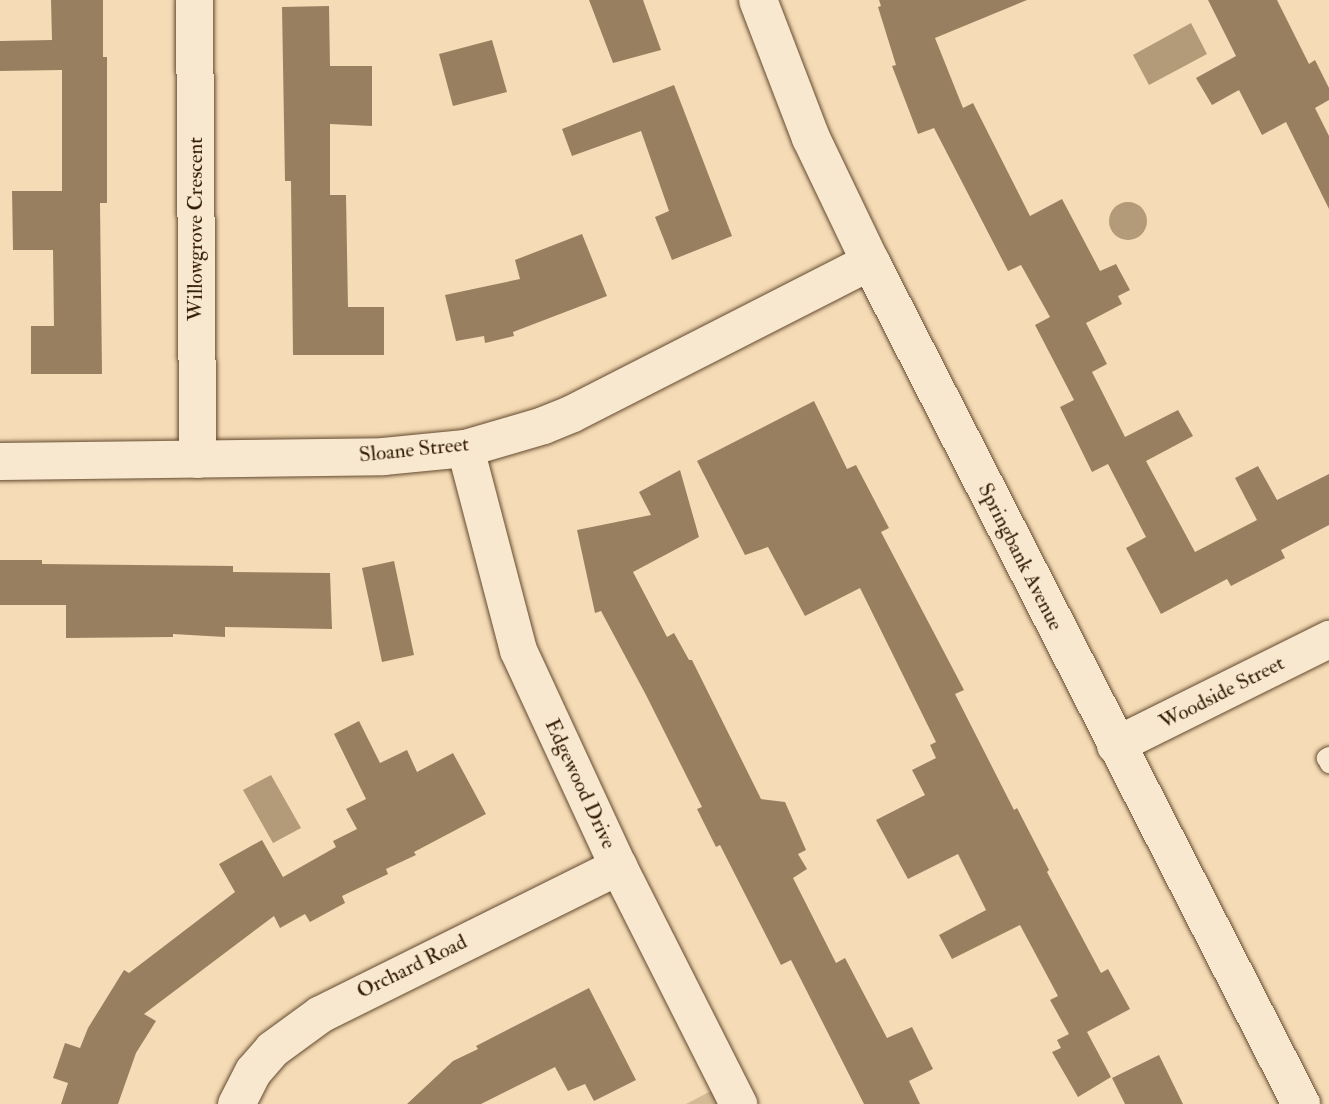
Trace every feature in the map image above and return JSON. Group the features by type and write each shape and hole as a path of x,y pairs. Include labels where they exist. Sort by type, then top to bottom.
{"main road":[{"name":"Springbank Avenue","path":"758,0 811,138 870,261 1115,745 1301,1104"}],"street":[{"name":"Willowgrove Crescent","path":"194,0 197,459"},
{"name":"Sloane Street","path":"0,461 383,456 465,448 543,425 572,413 870,261"},
{"name":"Edgewood Drive","path":"465,448 518,649 618,866 738,1104"},
{"name":"Woodside Street","path":"1115,745 1329,639"},
{"name":"Orchard Road","path":"236,1104 253,1071 272,1049 320,1014 618,866"}],"lane":[{"path":"1329,756 1326,758 1329,764"}],"shaded area":[{"path":"1191,23 1207,54 1149,85 1133,55"},
{"path":"1128,202 1141,208 1147,221 1141,234 1128,240 1115,234 1109,221 1115,208"},
{"path":"271,775 301,828 273,843 243,790"},
{"path":"711,1091 717,1104 686,1104"}],"building":[{"path":"51,0 103,0 103,57 107,57 107,203 100,203 102,374 31,374 31,326 54,326 53,250 13,250 12,191 62,191 62,70 0,71 0,41 52,40"},
{"path":"589,0 643,0 661,50 613,63"},
{"path":"879,0 1027,0 935,38 963,108 973,103 1030,216 1062,199 1100,271 1116,264 1130,290 1118,296 1122,304 1086,323 1107,364 1092,372 1125,437 1178,410 1193,436 1146,461 1195,552 1257,520 1235,478 1258,466 1277,500 1329,474 1329,525 1281,550 1285,558 1231,586 1227,579 1161,614 1126,548 1146,537 1108,464 1092,472 1060,407 1074,400 1035,325 1050,317 1021,265 1008,271 934,128 918,134 892,66 896,65 878,7 881,6"},
{"path":"1208,0 1277,0 1309,64 1315,60 1329,88 1329,100 1315,108 1329,136 1329,209 1286,122 1262,135 1239,90 1212,105 1196,78 1236,56"},
{"path":"329,6 330,66 372,66 372,126 330,124 330,195 346,195 348,307 384,307 384,355 293,355 291,181 285,181 282,7"},
{"path":"492,40 507,92 453,106 439,54"},
{"path":"674,85 732,236 672,260 655,217 669,211 641,131 572,156 562,129"},
{"path":"582,234 607,296 513,332 514,336 485,343 484,336 456,341 445,295 520,279 515,260"},
{"path":"814,401 847,469 856,465 889,528 881,532 964,690 955,694 1014,810 1017,808 1049,870 1047,872 1101,973 1108,969 1130,1009 1087,1032 1111,1077 1078,1097 1052,1052 1061,1048 1057,1040 1069,1034 1050,1000 1058,996 1020,925 952,959 939,935 986,910 958,854 908,879 876,820 925,795 912,770 936,758 930,745 936,742 860,588 805,616 768,547 745,555 697,461"},
{"path":"680,470 699,537 633,572 667,637 674,633 689,660 692,660 761,799 785,802 806,850 798,854 807,869 793,878 836,963 845,958 887,1038 912,1027 933,1069 909,1081 920,1104 864,1104 791,960 781,965 720,845 716,847 697,809 702,807 646,695 601,611 595,613 577,530 651,515 639,492"},
{"path":"0,560 42,560 42,564 233,566 233,572 330,573 332,629 225,627 225,637 173,634 173,637 66,638 66,605 0,605"},
{"path":"394,561 414,655 382,662 362,568"},
{"path":"359,721 380,763 407,750 417,772 453,753 486,814 414,852 416,855 386,869 388,874 342,896 345,903 310,922 305,914 280,928 274,916 144,1014 156,1021 136,1053 118,1104 61,1104 68,1083 53,1078 65,1043 80,1048 88,1028 124,970 129,973 235,892 219,864 262,840 283,877 336,847 333,841 357,829 346,809 366,799 334,734"},
{"path":"589,988 636,1080 594,1101 585,1084 568,1091 555,1067 481,1104 407,1104 453,1061 478,1049 476,1046"},
{"path":"1159,1055 1183,1104 1125,1104 1112,1078"}]}
